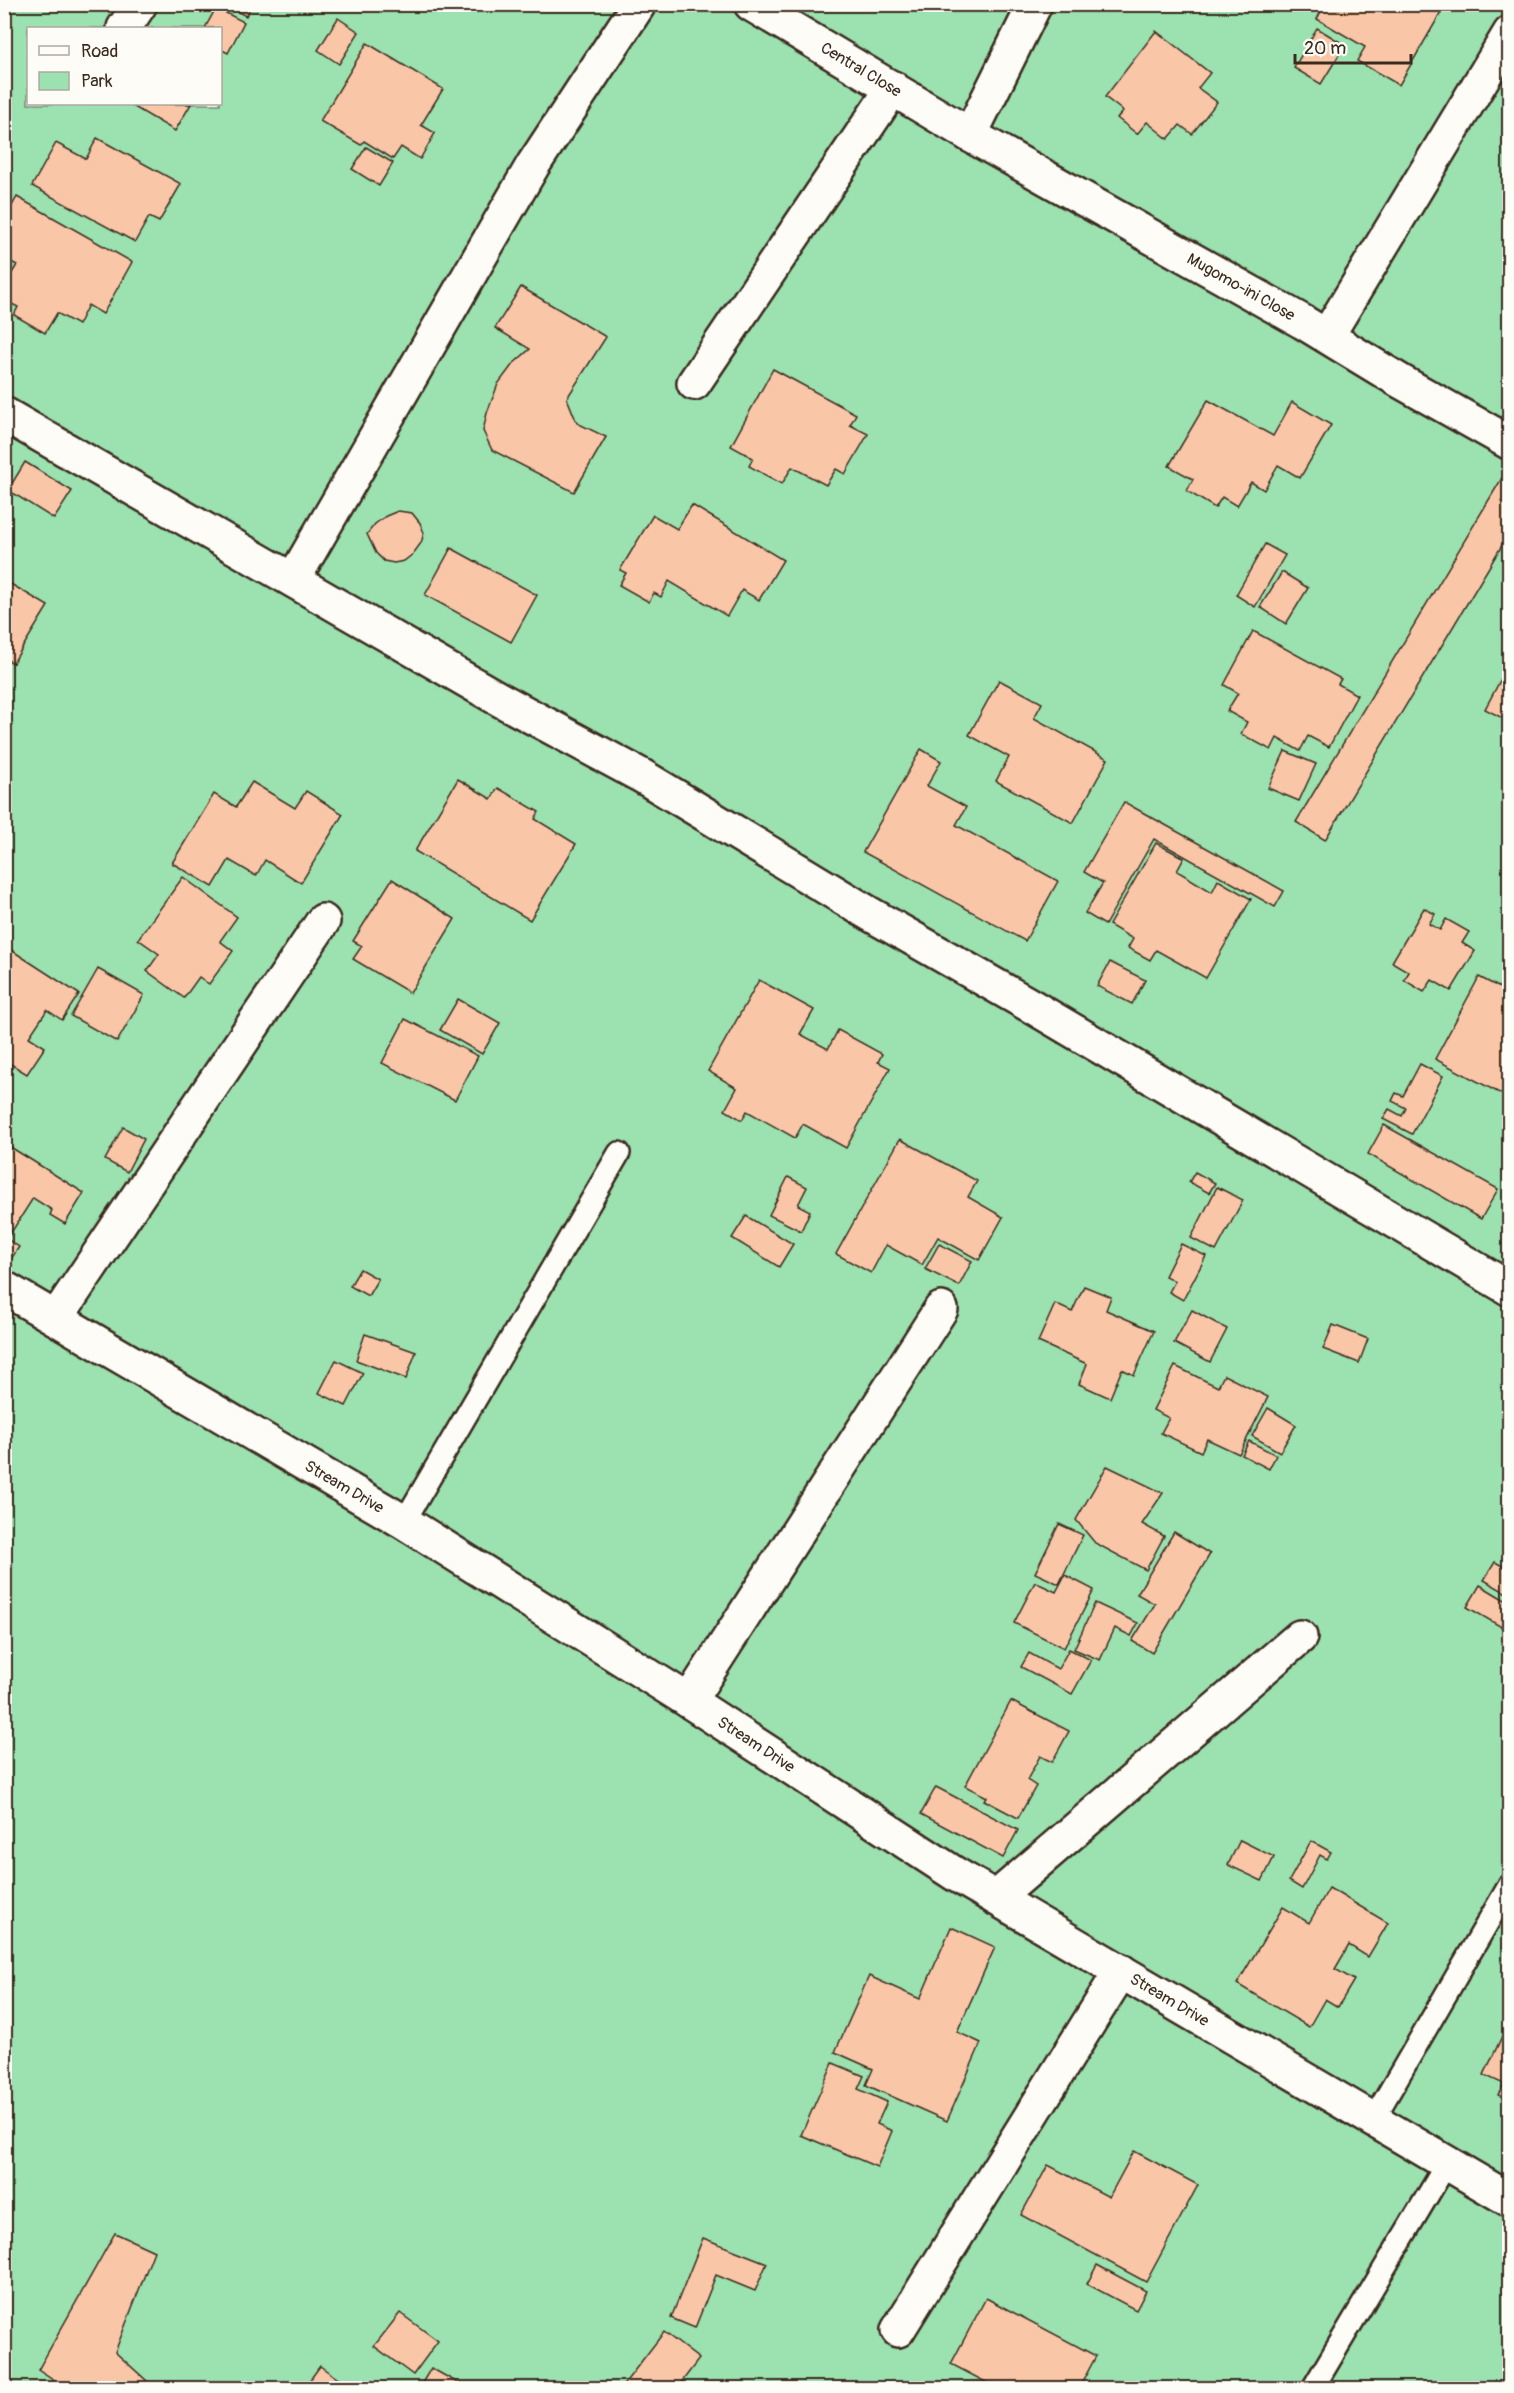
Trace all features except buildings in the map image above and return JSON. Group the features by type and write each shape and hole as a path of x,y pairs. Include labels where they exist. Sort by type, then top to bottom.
{"street":[{"path":"125,27 140,4"},
{"path":"293,580 533,165 639,4"},
{"name":"Central Close","path":"751,4 970,135"},
{"path":"970,135 1035,4"},
{"path":"1326,336 1509,33"},
{"path":"694,383 893,88"},
{"name":"Mugomo-ini Close","path":"970,135 1326,336 1509,443"},
{"path":"4,414 499,699 642,776 870,914 1033,1007 1509,1289"},
{"path":"56,1318 323,921"},
{"name":"Stream Drive","path":"4,1288 404,1522 996,1898 1509,2200"},
{"path":"688,1701 941,1309"},
{"path":"996,1898 1300,1637"},
{"path":"898,2330 1120,1971"}],"lane":[{"path":"404,1522 620,1153"},
{"path":"1373,2120 1509,1884"},
{"path":"1313,2388 1447,2163"}],"green space":[{"path":"5,5 1509,5 1509,2388 5,2388"}]}
